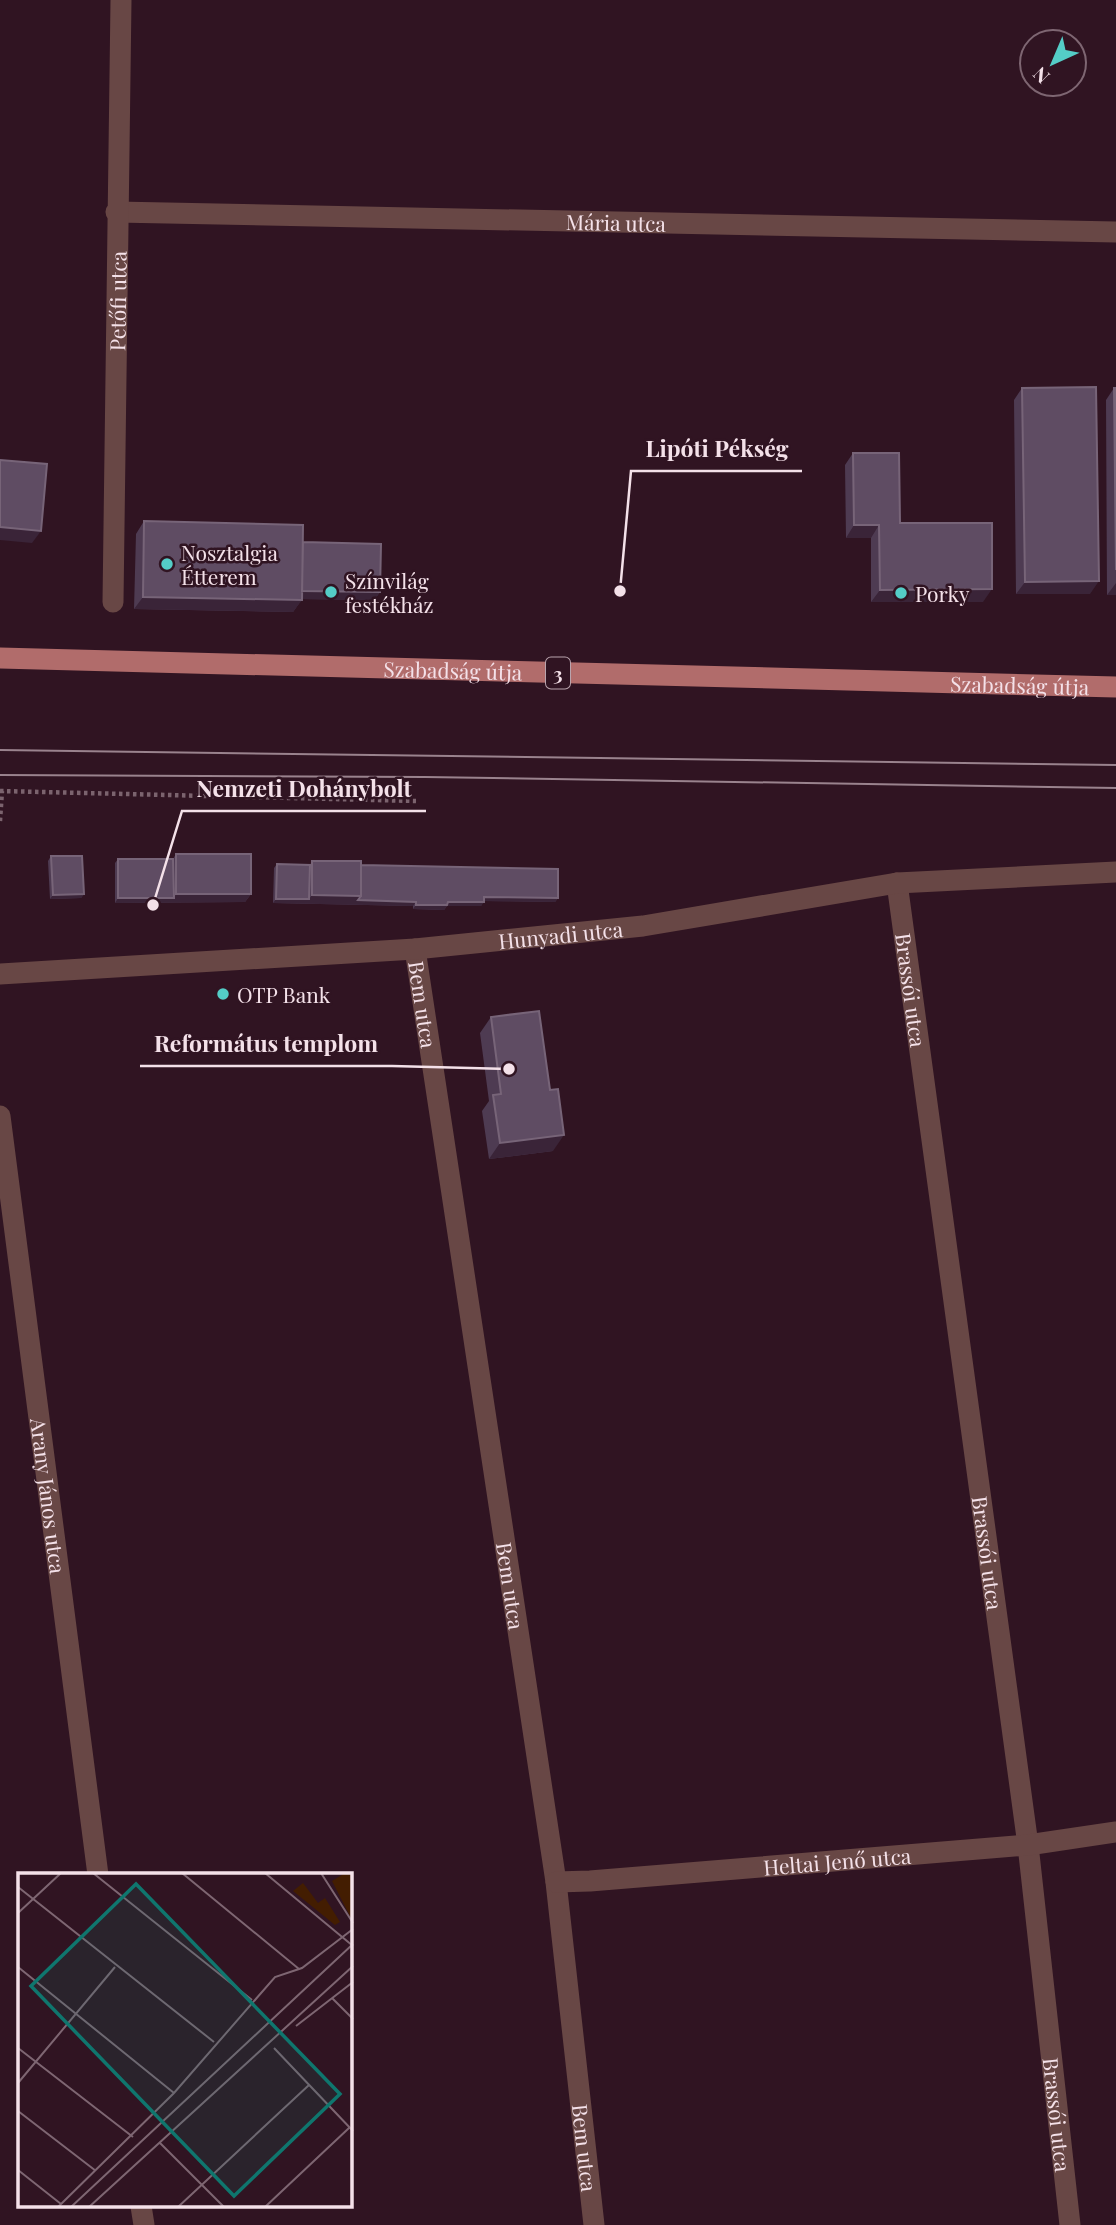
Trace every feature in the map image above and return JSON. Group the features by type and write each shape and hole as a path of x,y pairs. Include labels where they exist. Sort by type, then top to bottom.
{"main road":[{"name":"Szabadság útja","path":"0,658 1116,687"}],"street":[{"name":"Petőfi utca","path":"113,603 116,212 121,0"},
{"name":"Mária utca","path":"116,212 1116,232"},
{"name":"Hunyadi utca","path":"0,974 415,949 643,926 897,883 1116,872"},
{"name":"Brassói utca","path":"897,883 1028,1844 1070,2225"},
{"name":"Bem utca","path":"415,949 556,1882 594,2225"},
{"name":"Arany János utca","path":"0,1116 98,1873"},
{"name":"Heltai Jenő utca","path":"556,1882 1028,1844 1116,1832"}],"path":[{"path":"0,821 1,791 416,801"}],"building":[{"path":"1096,387 1099,581 1025,582 1022,388"},
{"path":"1114,388 1116,388 1116,570"},
{"path":"853,453 899,453 900,523 992,523 992,589 880,590 879,525 854,525"},
{"path":"0,460 47,464 41,531 0,527"},
{"path":"144,521 303,525 302,600 143,597"},
{"path":"303,542 381,544 380,592 302,591"},
{"path":"176,854 251,854 251,894 176,894"},
{"path":"51,856 82,856 84,894 53,895"},
{"path":"118,859 173,859 174,898 118,898"},
{"path":"312,861 361,861 361,896 312,895"},
{"path":"277,864 310,865 309,899 276,899"},
{"path":"361,865 558,869 558,898 484,897 484,902 448,902 447,905 358,900 361,896"},
{"path":"539,1011 550,1090 558,1089 564,1135 500,1143 493,1095 501,1094 491,1017"}],"tram line":[{"path":"0,750 1116,765"},
{"path":"0,775 425,777 1116,788"}],"place":[{"name":"Nosztalgia Étterem","path":"167,564"},
{"name":"Lipóti Pékség","path":"620,591"},
{"name":"Színvilág festékház","path":"331,592"},
{"name":"Porky","path":"901,593"},
{"name":"Nemzeti Dohánybolt","path":"153,905"},
{"name":"OTP Bank","path":"223,994"},
{"name":"Református templom","path":"509,1069"}]}
